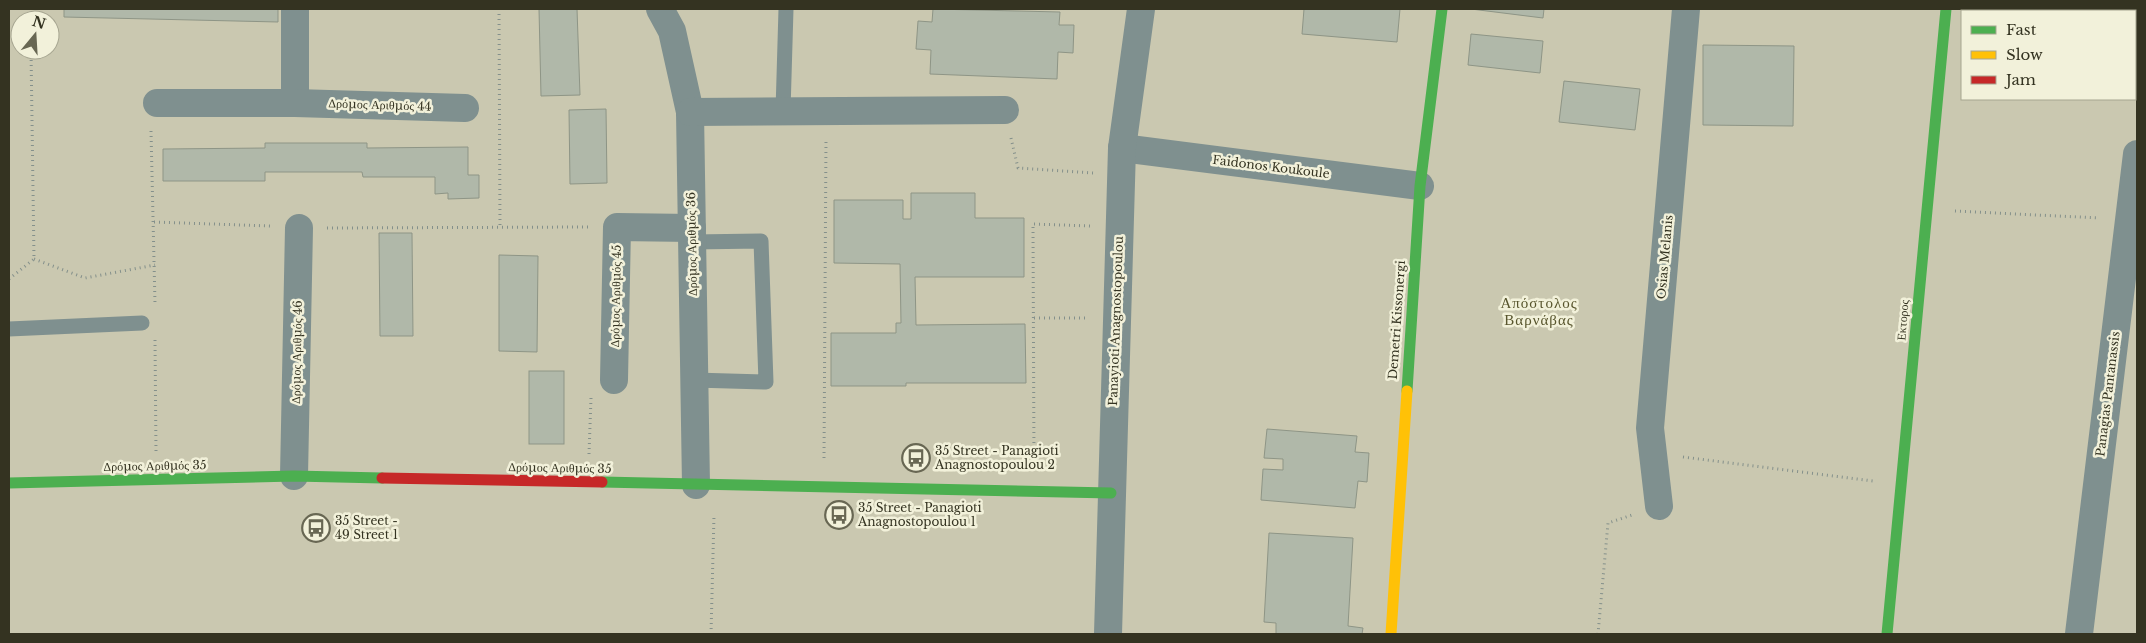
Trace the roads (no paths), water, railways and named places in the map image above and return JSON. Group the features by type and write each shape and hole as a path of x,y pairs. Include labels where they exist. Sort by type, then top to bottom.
{"street":[{"path":"295,9 295,103"},
{"name":"Δρόμος Αριθμός 36","path":"660,9 672,31 690,112 694,380 705,485"},
{"name":"Panayioti Anagnostopoulou","path":"1108,634 1122,161 1141,9"},
{"name":"Demetri Kissonergi","path":"1391,634 1420,186 1442,9"},
{"name":"Osias Melanis","path":"1659,506 1650,428 1686,9"},
{"name":"Εκτορος","path":"1888,634 1946,9"},
{"name":"Δρόμος Αριθμός 44","path":"158,103 295,103 465,108"},
{"path":"690,112 1005,110"},
{"name":"Panagias Pantanassis","path":"2079,634 2137,154"},
{"name":"Faidonos Koukoule","path":"1122,161 1420,186"},
{"name":"Δρόμος Αριθμός 45","path":"614,380 617,227 692,235"},
{"name":"Δρόμος Αριθμός 46","path":"294,476 299,228"},
{"name":"Δρόμος Αριθμός 35","path":"9,483 294,476 1111,493"}],"lane":[{"path":"783,112 786,9"},
{"path":"692,235 760,241 766,382 694,380"},
{"path":"9,329 142,323"}],"place":[{"name":"35 Street - Panagioti Anagnostopoulou 2","path":"916,458"},
{"name":"35 Street - Panagioti Anagnostopoulou 1","path":"839,515"},
{"name":"35 Street - 49 Street 1","path":"316,528"}],"district":[{"name":"Απόστολος Βαρνάβας","path":"1539,312"}]}
